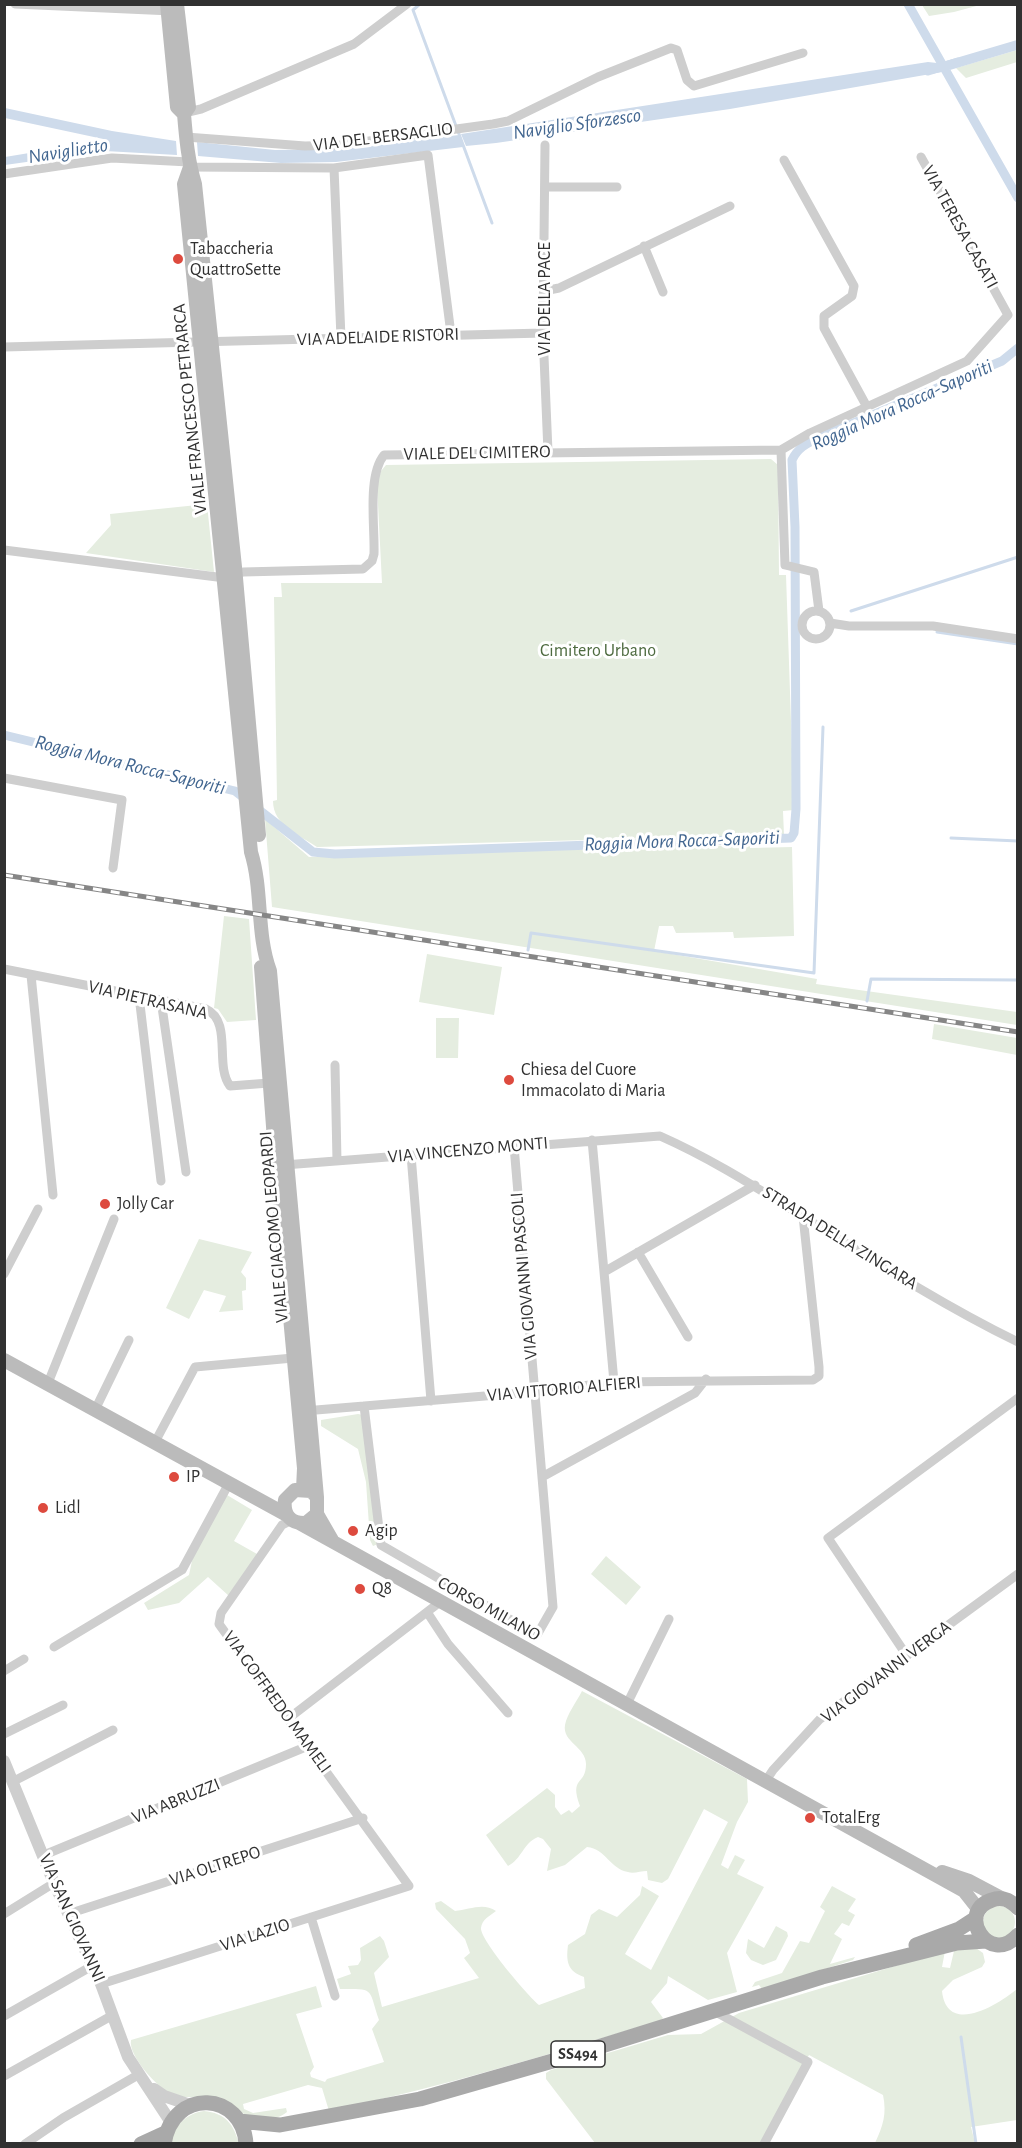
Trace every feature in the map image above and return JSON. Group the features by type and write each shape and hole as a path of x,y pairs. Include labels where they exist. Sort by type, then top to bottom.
{"main road":[{"name":"VIALE FRANCESCO PETRARCA","path":"172,8 189,107 184,114 188,152 184,184 207,343 231,576"},
{"name":"VIALE GIACOMO LEOPARDI","path":"231,576 252,816 260,856 257,871 264,954 270,971 293,1358 304,1411 317,1497"},
{"name":"VIALE GIACOMO LEOPARDI","path":"264,954 261,970 269,1083 281,1165 304,1411 303,1489"},
{"name":"CORSO MILANO","path":"4,1360 964,1891 977,1914"},
{"path":"262,1502 285,1500 296,1490 303,1489 317,1497 317,1514 334,1544"},
{"path":"285,1500 292,1519 306,1523 317,1514"},
{"name":"CORSO MILANO","path":"906,1859 969,1881 1012,1903"},
{"name":"SS494","path":"872,1964 959,1929 989,1900 1012,1903"},
{"path":"977,1914 978,1931 986,1941"},
{"name":"SS494","path":"190,2105 210,2103 221,2106 239,2121 280,2125 420,2099 478,2084 872,1964 957,1943 986,1941 1003,1944 1017,1935"},
{"path":"141,2144 166,2132 177,2112 190,2105"},
{"path":"239,2121 246,2144"},
{"name":"SS494","path":"253,2144 280,2125"}],"street":[{"path":"15,4 172,8"},
{"path":"184,114 201,109 354,44 407,4"},
{"name":"VIA DEL BERSAGLIO","path":"188,152 340,145 508,121 598,77 670,48 677,50 687,80 694,86 803,53"},
{"name":"VIA DELLA PACE","path":"545,145 543,333 548,452"},
{"path":"4,174 112,158 188,152 334,168 428,155 451,334"},
{"name":"VIA TERESA CASATI","path":"781,450 867,406 967,361 1008,315 921,157"},
{"path":"783,160 854,286 852,296 828,311 823,320 824,328 867,406"},
{"path":"334,168 341,338"},
{"path":"545,187 617,188"},
{"path":"544,291 559,288 730,206"},
{"path":"644,246 663,292"},
{"name":"VIA ADELAIDE RISTORI","path":"4,347 543,333"},
{"path":"781,450 785,566 814,572 819,611"},
{"name":"VIALE DEL CIMITERO","path":"231,576 363,568 369,565 374,554 374,480 378,463 384,455 781,450"},
{"path":"4,550 231,576"},
{"path":"819,611 826,615 830,623 828,632 820,639 806,635 801,626 805,616 819,611"},
{"path":"830,623 849,626 933,626 1017,639"},
{"path":"4,778 122,800 113,868"},
{"name":"VIA PIETRASANA","path":"4,969 161,1000 214,1013 219,1024 225,1077 230,1086 269,1083"},
{"path":"31,975 53,1195"},
{"path":"139,996 161,1181"},
{"path":"161,1000 186,1172"},
{"path":"335,1065 337,1161"},
{"name":"VIA VINCENZO MONTI","path":"281,1165 660,1136"},
{"name":"STRADA DELLA ZINGARA","path":"660,1136 698,1153 755,1185 970,1319 1017,1342"},
{"path":"592,1140 614,1382"},
{"name":"VIA GIOVANNI PASCOLI","path":"364,1406 381,1545 537,1635 553,1607 514,1146"},
{"path":"411,1155 431,1401"},
{"path":"604,1272 755,1185"},
{"path":"4,1274 38,1209"},
{"name":"VIA VITTORIO ALFIERI","path":"304,1411 534,1392 614,1382 706,1379 813,1380 819,1376 819,1367 803,1216"},
{"path":"48,1383 114,1219"},
{"path":"638,1252 688,1337"},
{"path":"95,1410 129,1340"},
{"path":"154,1444 195,1367 293,1358"},
{"path":"542,1477 696,1393 706,1379"},
{"path":"907,1656 828,1538 1017,1398"},
{"path":"54,1647 182,1570 228,1485"},
{"name":"VIA GOFFREDO MAMELI","path":"292,1519 282,1525 221,1613 219,1624 363,1818 409,1886"},
{"name":"VIA GIOVANNI VERGA","path":"765,1782 773,1770 820,1719 1017,1574"},
{"path":"293,1715 440,1602"},
{"path":"427,1612 448,1644 508,1713"},
{"path":"627,1704 669,1620"},
{"path":"4,1671 24,1659"},
{"path":"4,1734 63,1705"},
{"path":"14,1780 113,1730"},
{"name":"VIA ABRUZZI","path":"44,1855 308,1746"},
{"name":"VIA SAN GIOVANNI","path":"4,1761 14,1780 54,1883 101,1984 123,2047 138,2075 161,2104 166,2132"},
{"name":"VIA OLTREPO","path":"68,1914 363,1818"},
{"path":"4,1914 54,1883"},
{"name":"VIA LAZIO","path":"101,1984 409,1886"},
{"path":"312,1917 335,1996"},
{"path":"4,2016 92,1966"},
{"path":"714,2011 808,2062 764,2144"},
{"path":"4,2076 113,2015"},
{"path":"26,2144 63,2118 138,2075"},
{"name":"VIA SAN GIOVANNI","path":"138,2075 164,2096 190,2105"}],"green space":[{"path":"922,5 980,5 929,16"},
{"path":"1017,50 1017,62 966,78 956,68"},
{"name":"Cimitero Urbano","path":"771,459 778,465 779,575 786,575 794,810 783,811 784,835 751,836 750,848 792,847 794,936 734,938 733,932 676,933 673,926 659,926 654,951 817,979 816,984 1017,1012 1017,1025 272,907 265,819 309,857 743,845 742,836 317,847 282,823 274,809 273,801 277,800 274,597 282,597 281,583 382,583 377,485 381,471 386,465"},
{"path":"207,504 214,572 86,553 111,525 110,514"},
{"path":"224,916 249,919 256,1020 227,1022 218,1009 214,1008"},
{"path":"427,954 502,967 494,1015 419,1002"},
{"path":"436,1018 459,1018 458,1058 436,1058"},
{"path":"934,1024 1017,1038 1017,1055 932,1039"},
{"path":"199,1239 252,1252 241,1272 246,1278 246,1290 242,1291 243,1310 219,1312 226,1296 204,1290 189,1319 166,1308"},
{"path":"363,1415 378,1544 373,1546 370,1540 366,1482 358,1449 321,1426 321,1420"},
{"path":"227,1495 252,1510 234,1541 257,1554 229,1596 208,1577 179,1603 148,1610 144,1603 189,1575 193,1556"},
{"path":"606,1556 641,1587 626,1605 591,1574"},
{"path":"582,1691 747,1779 748,1802 737,1822 721,1865 728,1869 735,1855 745,1860 737,1874 764,1887 727,1953 737,1992 708,2000 668,1976 667,1983 651,2002 663,2018 661,2020 454,2081 329,2111 322,2088 308,2085 243,2104 244,2109 253,2113 286,2108 287,2112 267,2119 256,2118 203,2098 175,2096 165,2091 152,2078 134,2054 131,2040 316,1986 322,2007 296,2014 314,2067 310,2073 311,2077 325,2082 327,2079 384,2062 372,2029 379,2020 371,1996 365,1990 340,1989 337,1979 351,1974 348,1966 358,1965 361,1960 360,1948 380,1936 389,1957 374,1973 382,2007 479,1978 464,1958 470,1953 465,1939 436,1909 435,1903 441,1901 455,1911 486,1907 496,1911 483,1922 481,1928 483,1934 506,1968 539,2005 585,1988 584,1977 574,1972 569,1965 568,1945 585,1934 591,1915 599,1909 617,1917 640,1895 642,1886 659,1896 625,1954 651,1970 728,1822 704,1809 668,1879 662,1883 648,1880 647,1871 632,1873 622,1870 599,1851 587,1847 565,1865 547,1871 551,1849 543,1839 538,1837 529,1843 508,1866 486,1835 547,1788 555,1795 555,1807 561,1815 569,1810 572,1813 580,1806 576,1790 584,1776 585,1758 567,1736 565,1725"},
{"path":"832,1886 856,1899 848,1911 855,1915 849,1926 842,1923 834,1934 842,1939 830,1964 855,1957 853,1960 762,1989 759,1985 752,1987 755,1982 782,1973 800,1941 809,1943 825,1911 820,1907"},
{"path":"999,1906 1010,1911 1015,1922 1010,1933 999,1938 988,1933 983,1922 988,1911"},
{"path":"776,1926 787,1932 788,1936 776,1960 763,1965 751,1960 746,1953 748,1939 764,1948"},
{"path":"973,1946 983,1953 985,1962 982,1967 953,1980 942,1991 946,2005 953,2012 963,2015 975,2013 998,2002 1017,1989 1017,2120 971,2127 975,2143 875,2143 884,2120 883,2095 809,2055 761,2143 595,2143 546,2079 546,2073 551,2070 668,2035 701,2034 739,2013 945,1951 942,1967 950,1968 954,1951"},
{"path":"204,2111 218,2114 228,2121 239,2144 171,2144 172,2137 182,2122 192,2114"}],"water":[{"path":"1017,40 1017,50 950,70 946,61"},
{"path":"928,62 937,63 942,72 730,109 496,143 466,146 461,134"},
{"name":"Naviglietto","path":"5,108 112,131 176,141 177,155 105,151 5,165 5,157 108,140 5,118"},
{"path":"459,135 463,147 336,162 281,163 198,156 197,142 275,150 339,149"}],"waterway":[{"path":"420,4 413,10 492,223"},
{"name":"Roggia Mora Rocca-Saporiti","path":"908,4 1018,198"},
{"name":"Naviglio Sforzesco","path":"928,71 958,62"},
{"name":"Roggia Mora Rocca-Saporiti","path":"4,735 235,791 313,852 335,854 791,838 794,833 796,809 795,527 792,460 807,443 1002,361 1018,348"},
{"path":"851,611 1018,557"},
{"path":"937,632 1018,644"},
{"path":"528,950 531,933 814,973 823,727"},
{"path":"951,838 1018,841"},
{"path":"867,1001 871,979 1018,980"},
{"path":"961,2037 976,2144"}],"railway":[{"path":"4,875 1018,1032"}],"place":[{"name":"Tabaccheria QuattroSette","path":"178,259"},
{"name":"Chiesa del Cuore Immacolato di Maria","path":"509,1080"},
{"name":"Jolly Car","path":"105,1204"},
{"name":"IP","path":"174,1477"},
{"name":"Lidl","path":"43,1508"},
{"name":"Agip","path":"353,1531"},
{"name":"Q8","path":"360,1589"},
{"name":"TotalErg","path":"810,1818"}]}
